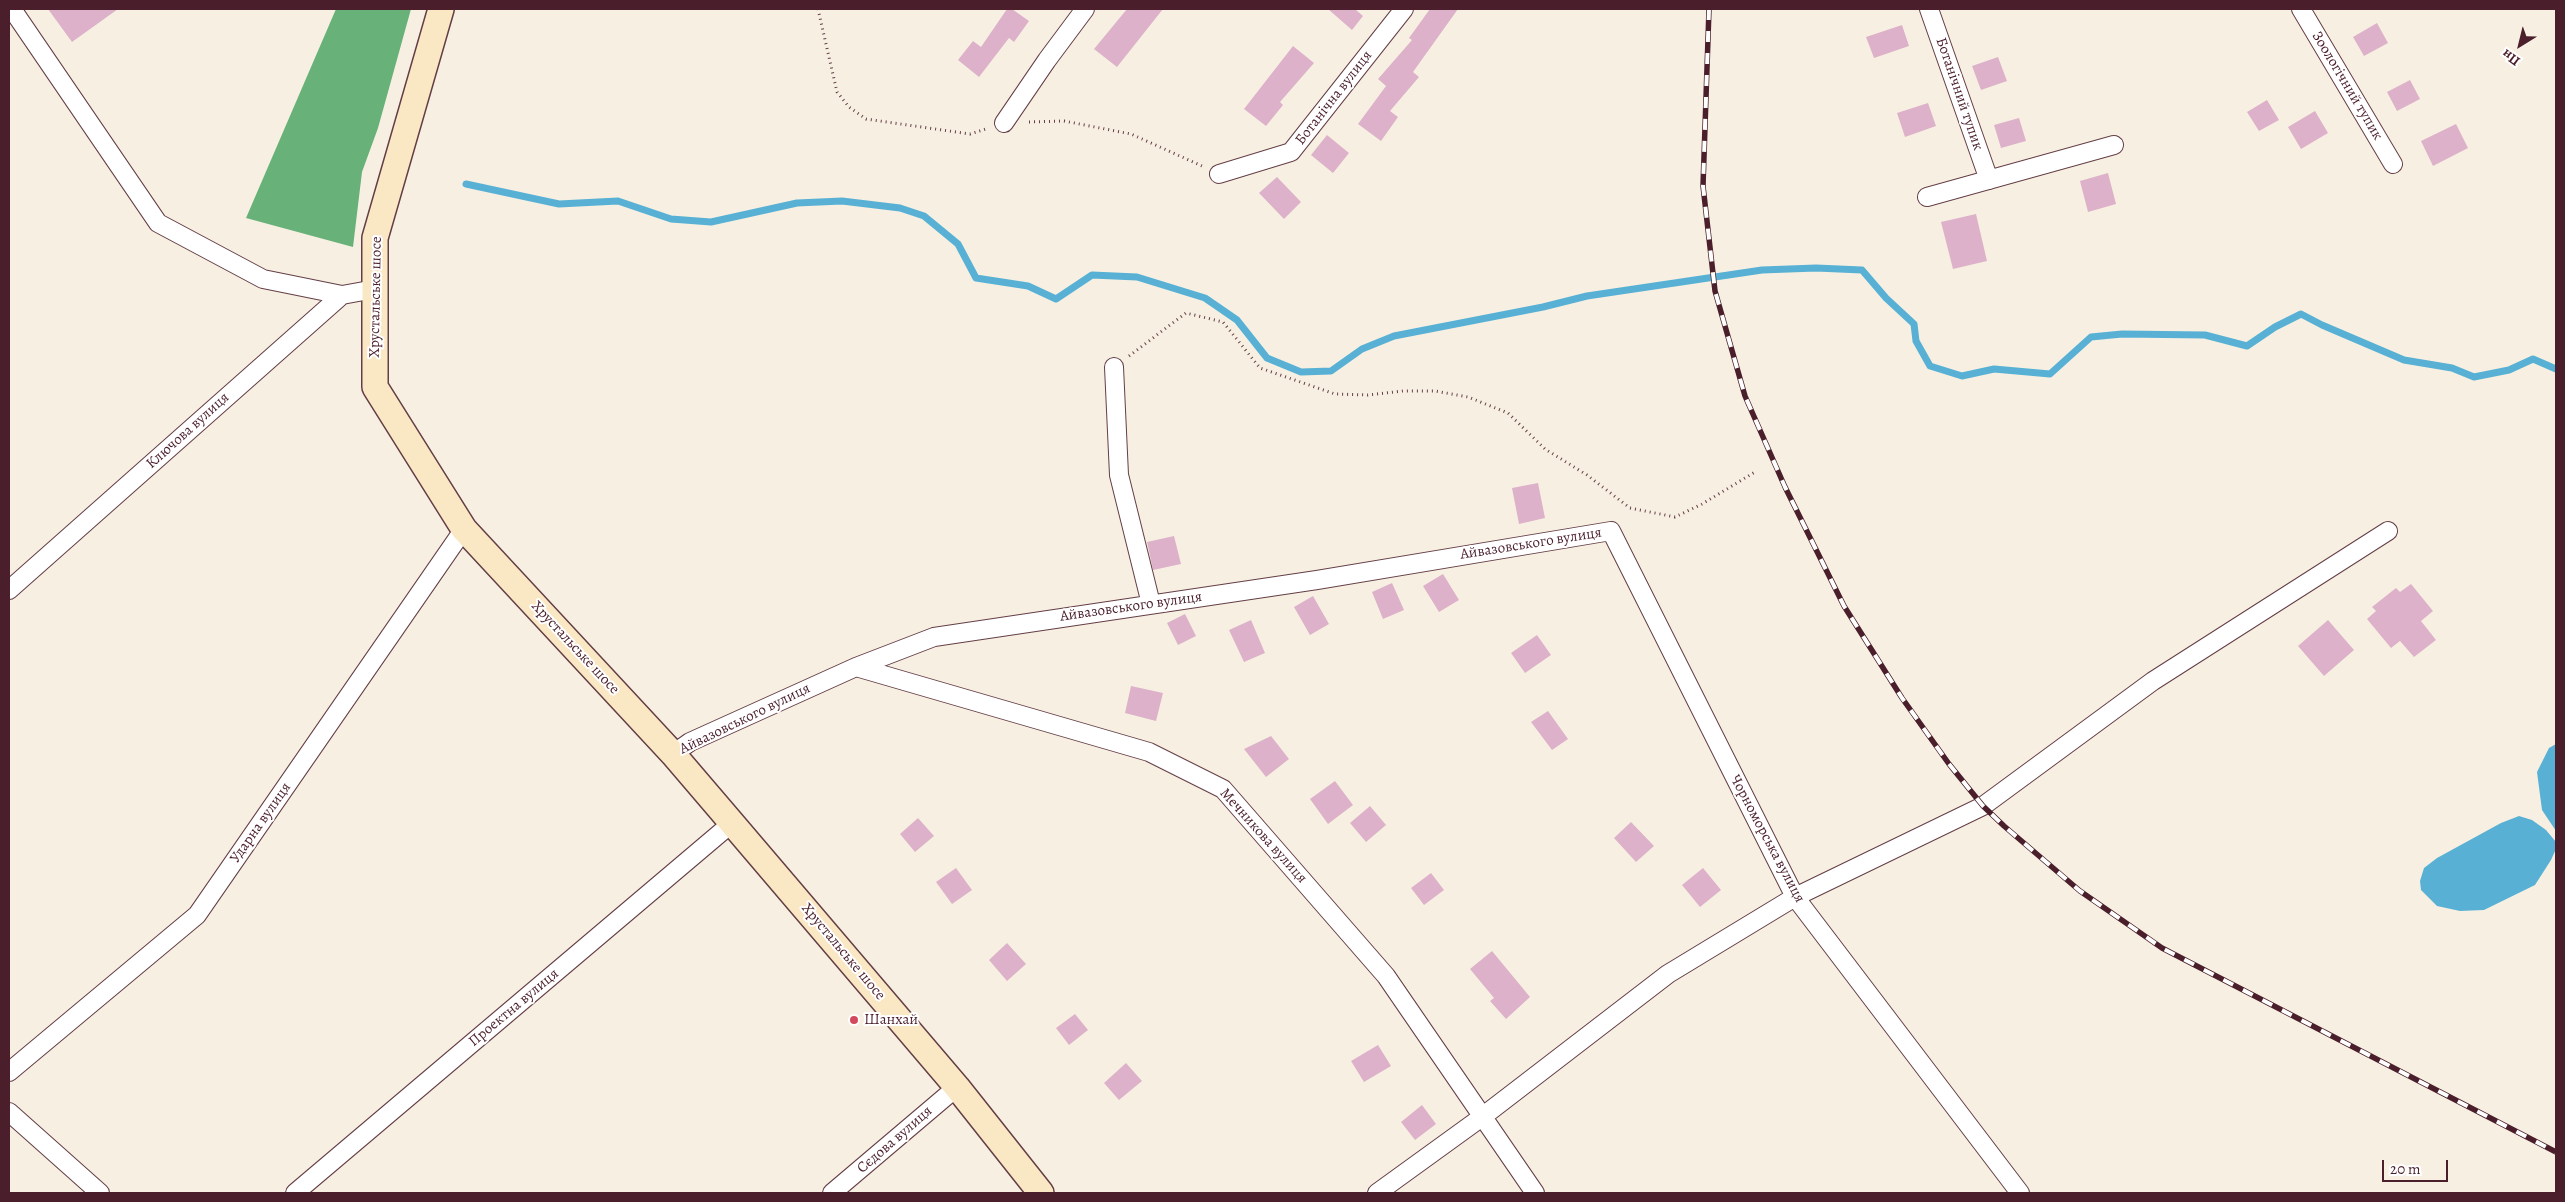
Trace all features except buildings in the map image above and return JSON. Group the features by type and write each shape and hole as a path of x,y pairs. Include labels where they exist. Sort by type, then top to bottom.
{"street":[{"path":"12,9 158,223 262,279 342,295 375,289"},
{"name":"Хрустальське шосе","path":"441,9 375,238 375,387 464,529 673,754 957,1086 1041,1193"},
{"path":"1004,123 1047,60 1086,9"},
{"name":"Ботанічна вулиця","path":"1219,174 1291,152 1404,9"},
{"name":"Ботанічний тупик","path":"1929,9 1989,180"},
{"name":"Зоологічний тупик","path":"2301,9 2393,164"},
{"path":"1927,197 2114,145"},
{"name":"Ключова вулиця","path":"9,590 342,295"},
{"path":"1114,367 1119,475 1151,604"},
{"name":"Ударна вулиця","path":"9,1072 197,915 464,529"},
{"name":"Айвазовського вулиця","path":"673,754 690,742 856,666 934,637 1317,580 1611,531"},
{"name":"Чорноморська вулиця","path":"1611,531 1795,897 2020,1193"},
{"path":"1377,1193 1482,1117 1668,974 1795,897 1983,806 2153,681 2388,532"},
{"name":"Мечникова вулиця","path":"856,666 1149,752 1223,789 1386,976 1535,1193"},
{"name":"Проектна вулиця","path":"295,1193 732,822"},
{"name":"Сєдова вулиця","path":"832,1193 957,1086"},
{"path":"9,1112 100,1193"}],"path":[{"path":"1114,367 1186,313 1223,322 1260,368 1335,394 1368,395 1403,391 1435,391 1468,396 1508,413 1545,449 1587,474 1630,508 1675,517 1702,504 1755,472"}],"green space":[{"path":"336,9 411,9 378,128 362,172 353,247 246,218"}],"water":[{"path":"2556,744 2556,831 2542,810 2537,772 2549,748"},
{"path":"2519,816 2532,820 2546,830 2556,842 2556,849 2551,860 2535,885 2484,910 2460,911 2437,906 2421,890 2420,881 2424,868 2437,858 2501,823"}],"waterway":[{"path":"466,184 559,204 618,201 671,219 711,222 797,203 842,201 900,208 924,216 958,244 976,278 1028,286 1056,299 1092,275 1137,277 1205,298 1237,320 1267,358 1301,372 1331,371 1362,349 1394,336 1543,307 1587,296 1762,270 1816,268 1862,270 1886,298 1914,324 1916,341 1930,366 1962,376 1994,369 2050,374 2091,337 2122,334 2205,335 2247,346 2275,327 2301,314 2404,360 2452,368 2474,377 2509,370 2533,359 2556,369"}],"railway":[{"path":"1709,9 1703,186 1715,291 1745,396 1785,487 1844,606 1902,698 1949,764 1983,806 2004,826 2080,891 2162,948 2556,1152"}],"place":[{"name":"Шанхай","path":"854,1020"}]}
